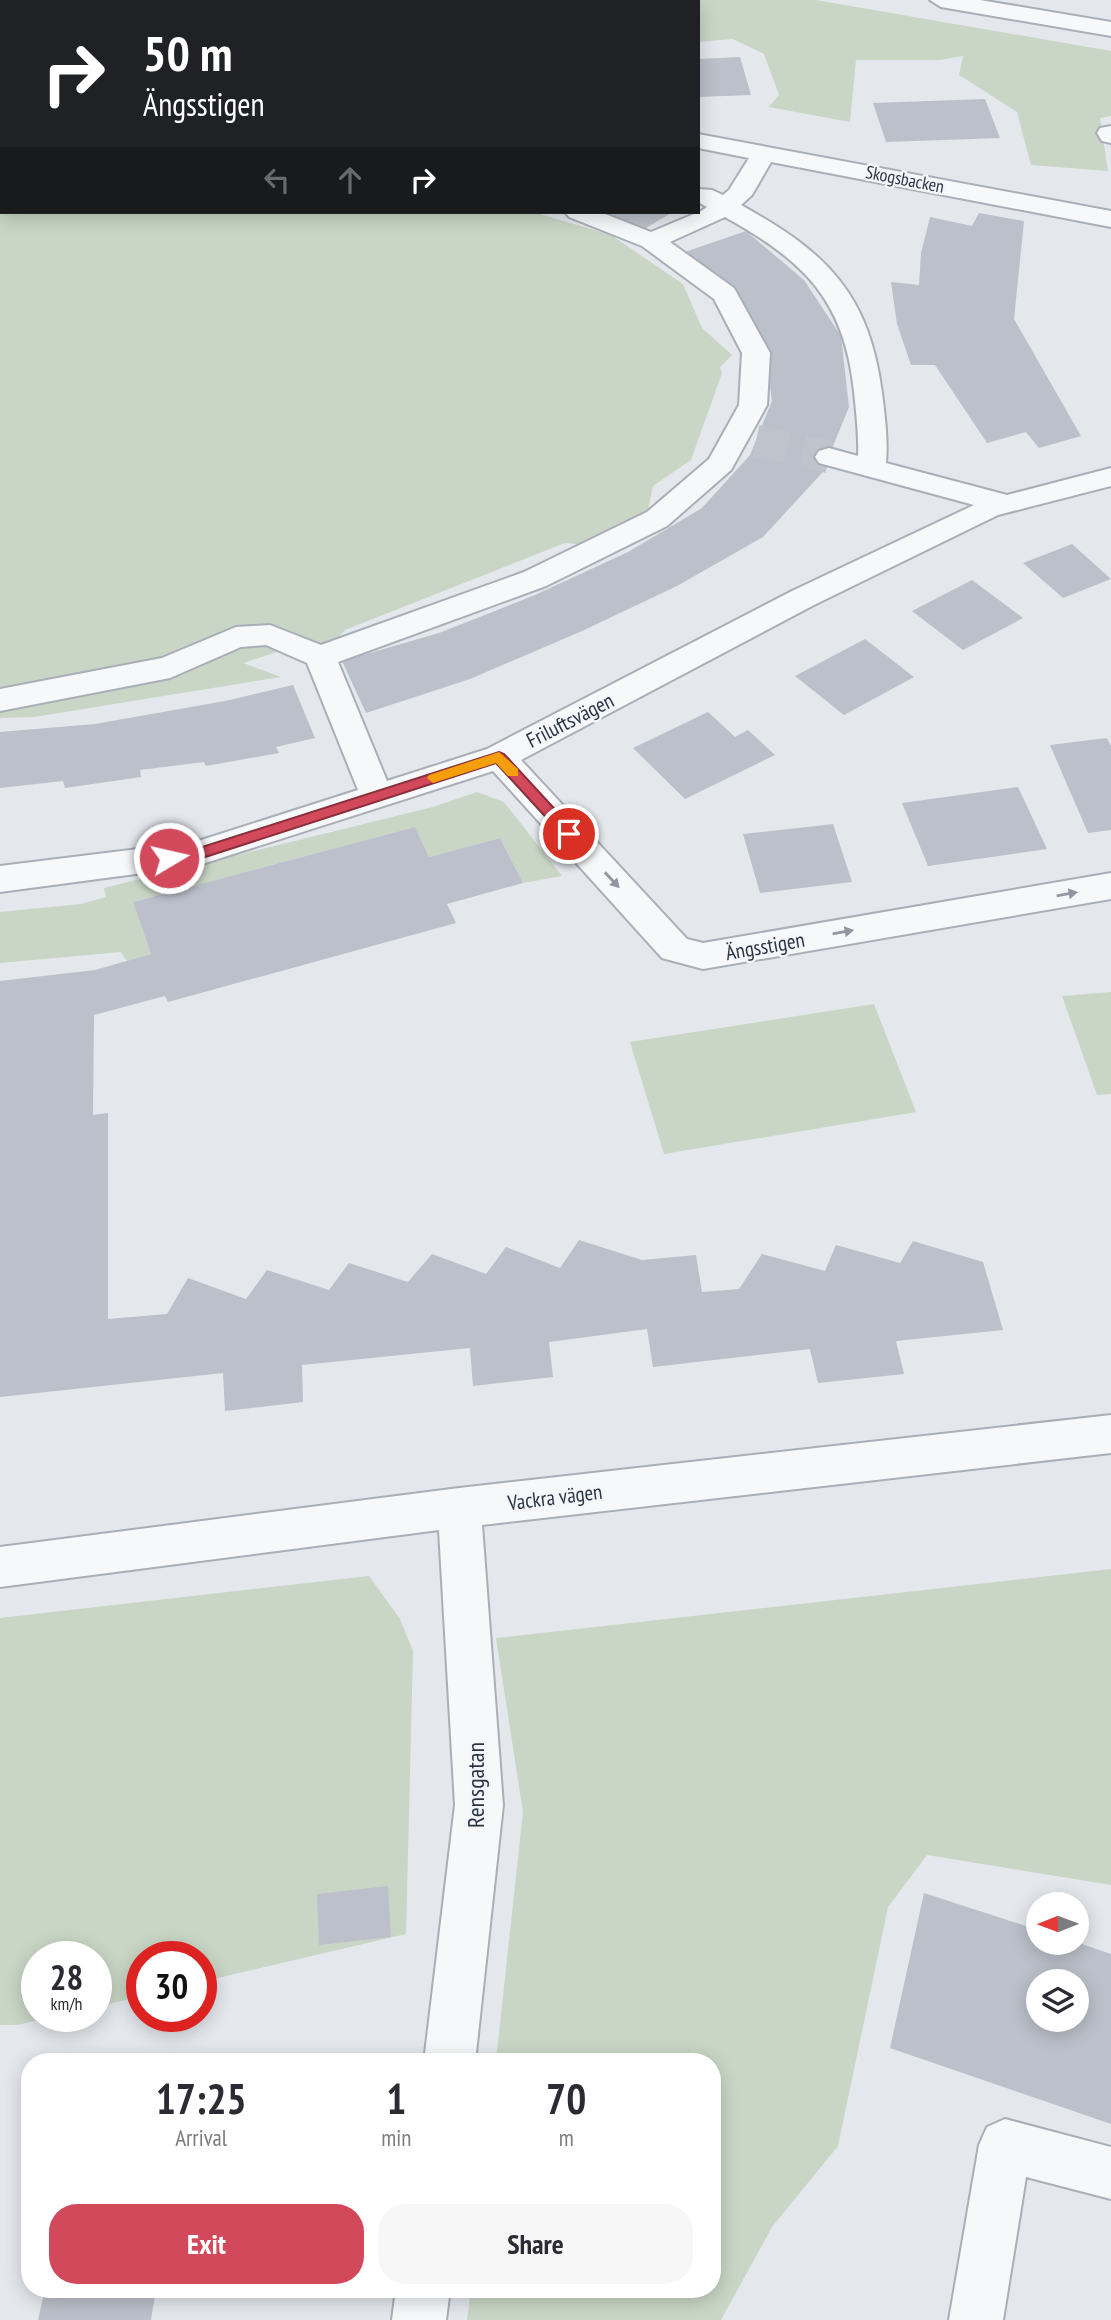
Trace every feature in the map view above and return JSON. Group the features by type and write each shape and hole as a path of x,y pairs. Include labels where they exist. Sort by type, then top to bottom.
{"street":[{"path":"941,0 1111,29"},
{"name":"Skogsbacken","path":"700,141 1111,219"},
{"path":"651,241 710,216 739,195 764,153"},
{"path":"700,193 724,205 802,257 835,290 856,330 866,374 874,440 871,467"},
{"path":"0,700 170,667 236,637 270,635 320,656 535,579 657,519 721,464 746,438 753,405 756,354 725,294 651,241 583,214"},
{"path":"829,457 1006,504"},
{"name":"Friluftsvägen","path":"0,879 196,855 499,757 803,598 988,509 1111,477"},
{"path":"320,656 377,796"},
{"name":"Ängsstigen","path":"499,757 675,949 703,956 1111,886"},
{"name":"Vackra vägen","path":"0,1567 459,1508 1111,1434"},
{"name":"Rensgatan","path":"450,2053 479,1805 459,1508"},
{"path":"976,2320 986,2242 1005,2145 1111,2173"},
{"path":"419,2320 422,2298"}],"green space":[{"path":"700,0 816,0 1111,51 1111,116 1100,118 1108,171 1031,165 1017,112 959,75 963,56 940,60 856,60 850,122 769,107 779,95 764,54 733,39 700,42"},
{"path":"0,214 540,214 611,235 683,284 702,328 732,355 720,367 722,373 691,460 653,486 647,514 587,545 565,543 345,630 333,643 289,648 243,663 281,677 34,717 0,718"},
{"path":"477,792 504,802 562,876 523,883 500,838 429,857 415,827 133,902 151,954 127,961 121,952 0,963 0,912 81,904 106,897 104,888 433,807"},
{"path":"1111,992 1111,1094 1097,1095 1062,996"},
{"path":"874,1004 916,1112 664,1154 630,1042"},
{"path":"1111,1569 1111,1885 927,1855 888,1907 838,2146 772,2227 721,2320 467,2320 470,2298 721,2298 721,2053 497,2053 523,1812 496,1638"},
{"path":"369,1576 400,1619 413,1651 406,1934 217,1978 217,1941 126,1941 126,2000 112,2003 112,1941 21,1941 21,2024 0,2025 0,1618"}],"building":[{"path":"740,57 751,95 700,97 700,59"},
{"path":"985,99 1000,138 886,142 873,103"},
{"path":"979,213 1024,221 1014,319 1081,436 1039,448 1026,432 987,443 935,365 911,365 897,324 891,282 919,285 921,253 930,217 972,226"},
{"path":"600,214 670,214 639,232"},
{"path":"746,231 804,280 841,336 849,407 822,473 763,537 677,586 582,631 470,679 366,713 342,661 439,633 535,595 628,552 702,508 750,455 772,401 764,345 735,297 685,252"},
{"path":"1072,544 1111,579 1063,598 1023,563"},
{"path":"972,580 1023,618 963,650 912,611"},
{"path":"865,639 914,677 844,715 795,676"},
{"path":"293,685 315,738 276,747 279,753 206,766 204,762 140,770 141,777 65,788 63,781 0,788 0,732 95,724 225,701"},
{"path":"708,712 735,737 748,730 775,755 685,799 633,748"},
{"path":"1107,738 1111,746 1111,830 1088,833 1050,745"},
{"path":"1018,787 1047,849 928,866 902,803"},
{"path":"833,824 852,882 760,893 743,834"},
{"path":"415,827 429,857 500,838 523,883 447,904 456,923 168,1002 165,996 94,1015 93,1115 108,1113 108,1319 167,1314 188,1278 246,1299 267,1270 329,1290 349,1263 408,1282 432,1254 486,1274 506,1247 560,1268 579,1240 642,1260 696,1255 702,1292 739,1289 762,1254 825,1271 836,1245 900,1263 913,1241 983,1262 1003,1330 896,1341 904,1374 818,1383 810,1349 653,1367 647,1329 549,1342 553,1377 473,1386 470,1348 302,1365 303,1402 225,1411 223,1373 0,1397 0,981 95,970 151,954 133,902"},
{"path":"388,1886 391,1937 319,1945 317,1894"},
{"path":"924,1893 1026,1926 1026,1955 1089,1955 1089,1946 1111,1954 1111,2124 890,2048"},
{"path":"43,2298 155,2298 151,2320 38,2320"}],"tunnel":[{"path":"756,441 829,457"}],"slow traffic":[{"path":"433,778 499,757 513,772"}],"route":[{"path":"169,858 196,855 499,757 569,834"}]}
